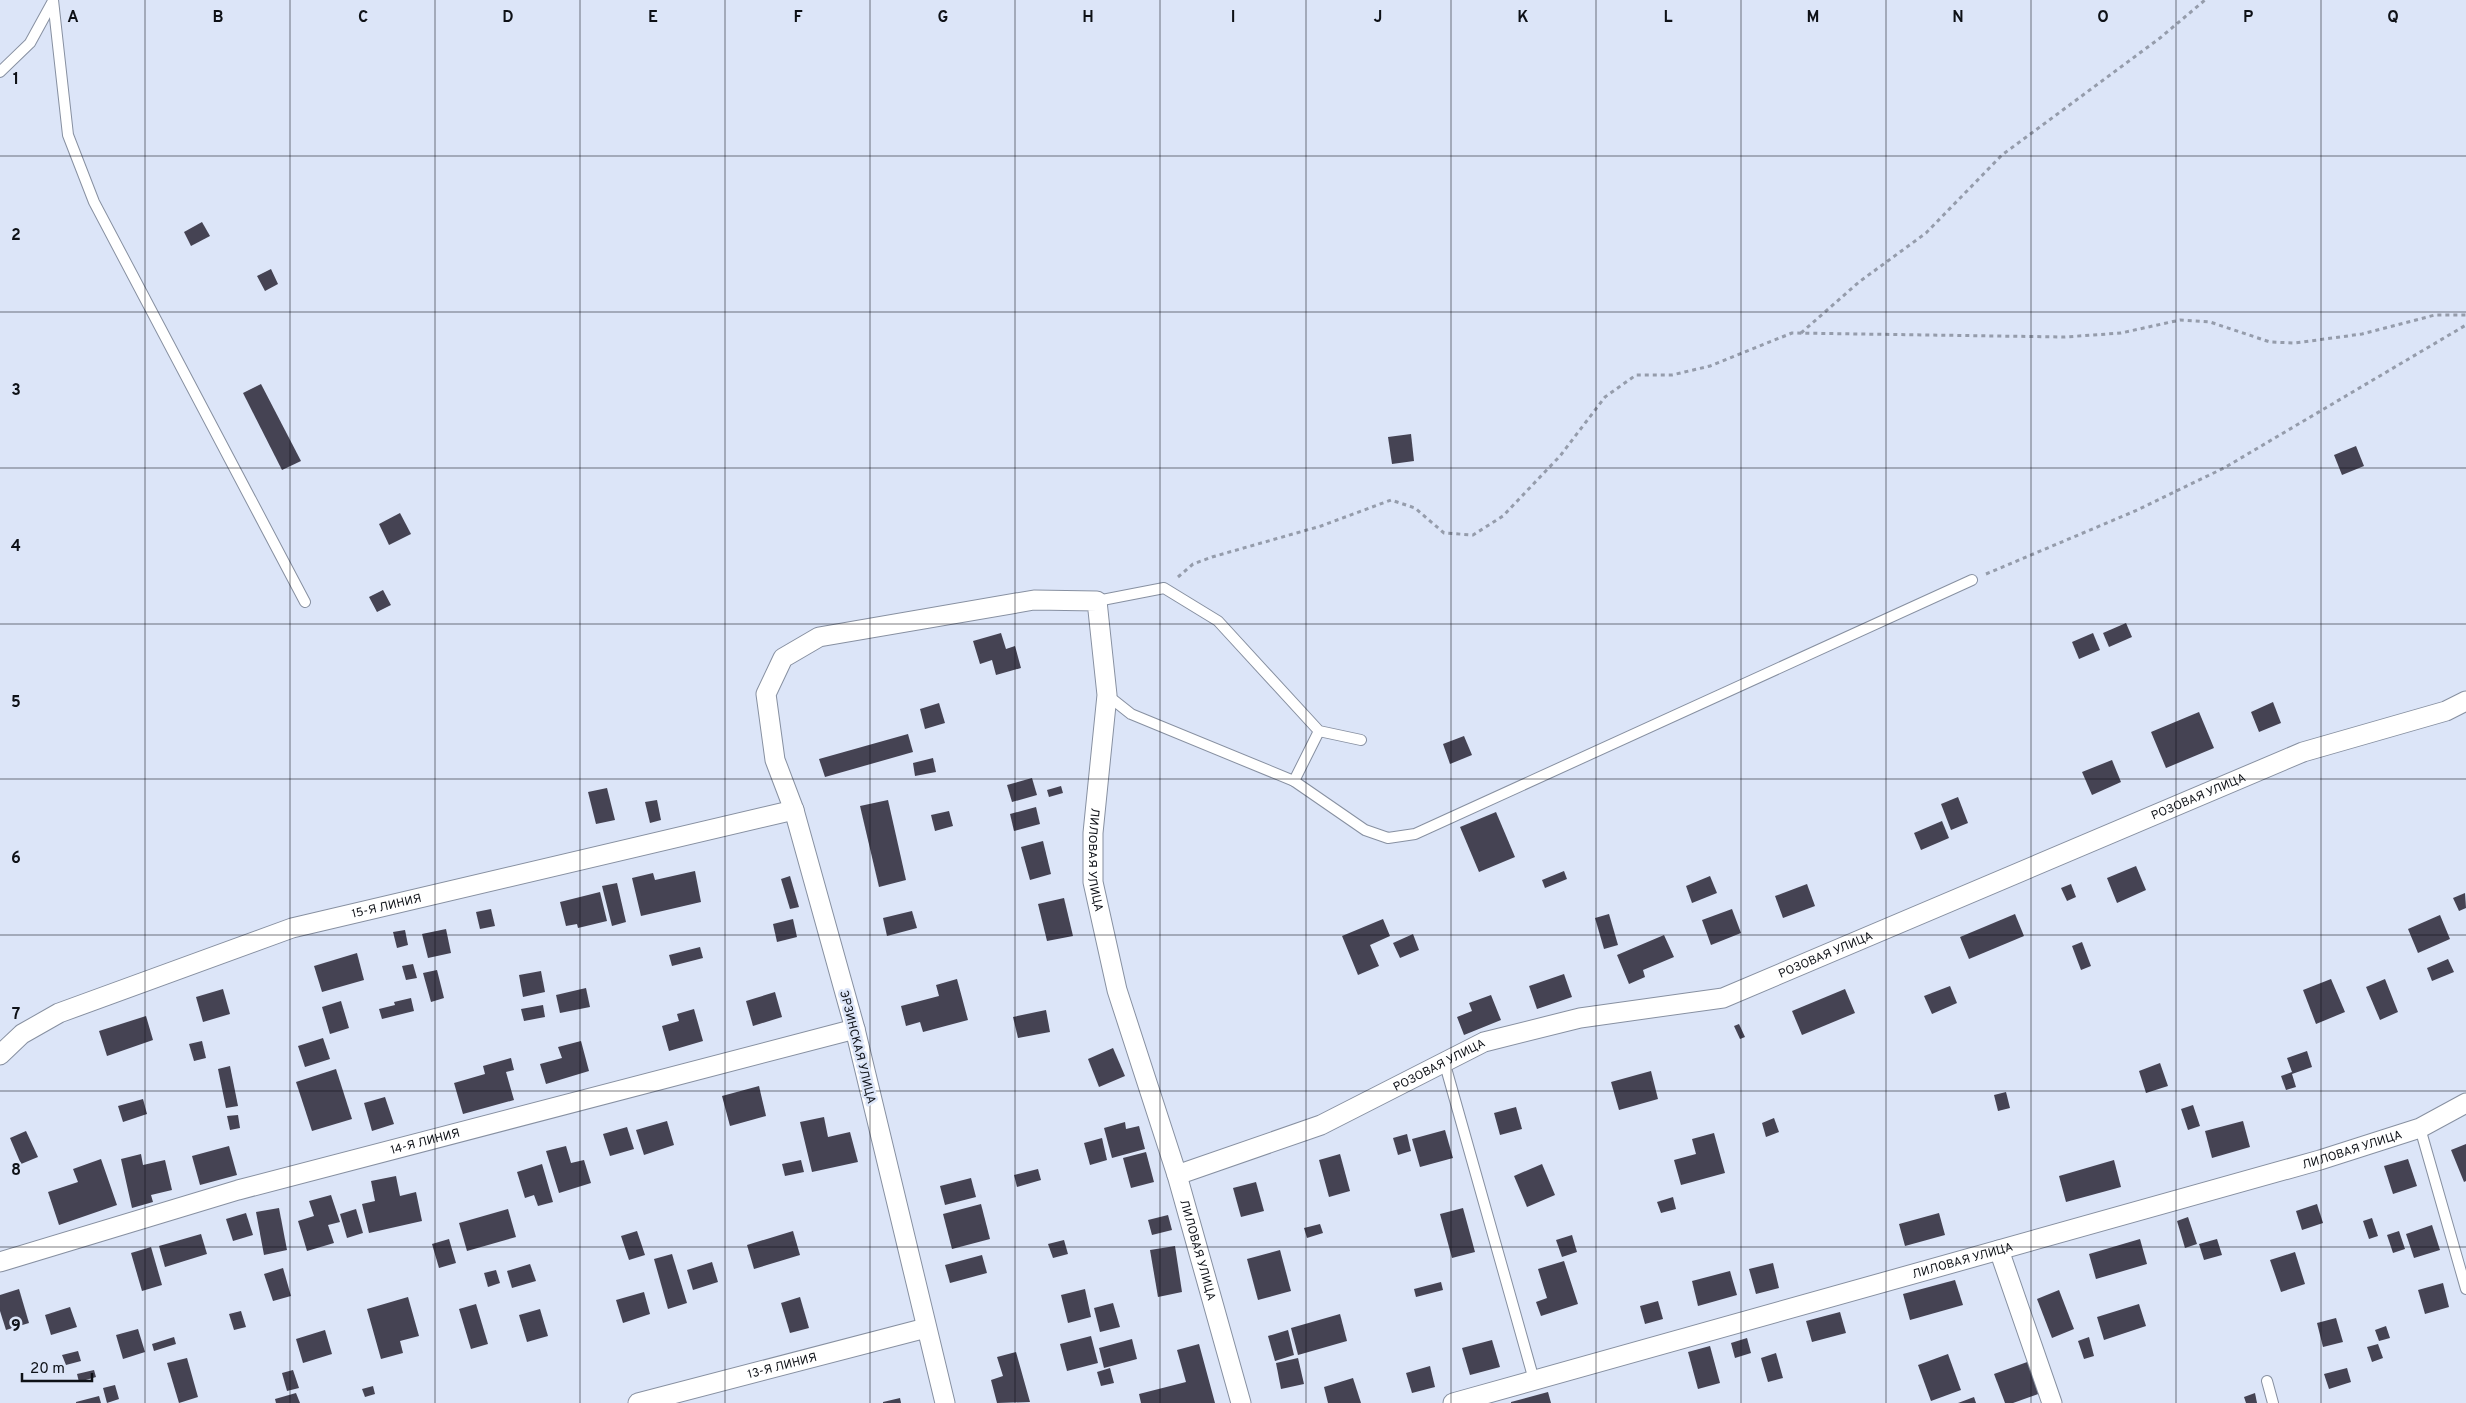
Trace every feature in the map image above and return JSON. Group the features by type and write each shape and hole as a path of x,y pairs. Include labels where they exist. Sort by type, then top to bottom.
{"street":[{"name":"ЭРЗИНСКАЯ УЛИЦА","path":"945,1403 855,1030 794,810 775,760 766,694 784,658 819,637 1034,600 1097,601"},
{"name":"ЛИЛОВАЯ УЛИЦА","path":"1097,601 1107,695 1093,833 1094,882 1117,990 1178,1175 1242,1403"},
{"name":"РОЗОВАЯ УЛИЦА","path":"1178,1175 1321,1125 1484,1042 1580,1018 1723,998 2303,752 2446,711 2466,701"},
{"name":"15-Я ЛИНИЯ","path":"0,1055 22,1034 59,1012 292,928 794,810"},
{"name":"14-Я ЛИНИЯ","path":"0,1262 238,1190 855,1030"},
{"name":"ЛИЛОВАЯ УЛИЦА","path":"1453,1403 2320,1160 2420,1128 2466,1103"},
{"path":"1999,1250 2052,1403"},
{"name":"13-Я ЛИНИЯ","path":"638,1403 926,1328"}],"lane":[{"path":"0,72 30,43 53,0"},
{"path":"53,0 68,135 94,202 305,602"},
{"path":"1107,695 1131,714 1294,781 1365,830 1388,838 1415,834 1972,580"},
{"path":"1097,601 1164,588 1218,620 1319,731 1361,740"},
{"path":"1294,781 1319,731"},
{"path":"1444,1061 1534,1380"},
{"path":"2420,1128 2466,1289"},
{"path":"2267,1381 2273,1403"}],"path":[{"path":"1800,333 1858,282 1926,233 2002,155 2160,38 2205,0"},
{"path":"1164,588 1193,564 1321,526 1391,500 1415,508 1444,533 1473,535 1504,516 1560,456 1604,397 1636,375 1672,375 1710,366 1792,333 2065,336 2121,333 2180,320 2210,322 2270,342 2295,343 2362,334 2435,315 2466,315"},
{"path":"1972,580 2135,511 2224,468 2466,325"}],"building":[{"path":"202,222 210,236 191,246 184,232"},
{"path":"271,269 278,284 265,291 257,276"},
{"path":"261,384 301,461 282,470 243,393"},
{"path":"1411,434 1414,461 1392,464 1388,437"},
{"path":"2356,446 2364,466 2342,475 2334,455"},
{"path":"400,513 411,534 389,545 379,524"},
{"path":"383,590 391,605 377,612 369,597"},
{"path":"2126,623 2132,637 2109,647 2103,633"},
{"path":"1001,633 1006,649 1015,646 1021,668 996,675 992,660 980,664 973,641"},
{"path":"2093,633 2100,650 2079,659 2072,642"},
{"path":"2273,702 2281,723 2259,732 2251,712"},
{"path":"939,703 945,723 925,729 920,709"},
{"path":"2199,712 2214,748 2166,768 2151,732"},
{"path":"908,734 913,752 825,777 819,759"},
{"path":"1464,736 1472,755 1450,764 1443,744"},
{"path":"933,758 936,772 915,776 913,763"},
{"path":"2112,760 2121,782 2092,795 2082,772"},
{"path":"1032,778 1037,795 1012,802 1007,785"},
{"path":"1061,786 1063,793 1049,797 1047,790"},
{"path":"607,788 615,820 596,824 588,792"},
{"path":"1958,797 1968,823 1951,830 1941,804"},
{"path":"657,800 661,820 650,823 645,802"},
{"path":"888,800 906,880 879,887 860,806"},
{"path":"1036,807 1040,824 1014,831 1010,814"},
{"path":"949,811 953,826 935,831 931,815"},
{"path":"1496,812 1515,857 1479,872 1460,827"},
{"path":"1942,821 1949,838 1921,850 1914,833"},
{"path":"1043,841 1051,874 1030,880 1021,847"},
{"path":"2136,866 2146,890 2117,903 2107,878"},
{"path":"695,871 701,902 641,916 632,878 653,873 655,880"},
{"path":"1564,871 1567,879 1545,888 1542,880"},
{"path":"790,876 799,907 790,909 781,879"},
{"path":"1710,876 1717,893 1692,903 1686,886"},
{"path":"617,883 626,922 612,926 602,886"},
{"path":"1807,884 1815,906 1783,918 1775,896"},
{"path":"2071,884 2076,897 2067,901 2061,888"},
{"path":"600,892 607,921 578,928 577,924 566,926 560,902"},
{"path":"2465,893 2466,908 2459,911 2453,898"},
{"path":"1064,898 1073,936 1047,941 1038,904"},
{"path":"491,909 495,926 480,929 476,912"},
{"path":"1732,909 1741,933 1711,945 1702,920"},
{"path":"912,911 917,928 887,936 883,918"},
{"path":"1609,914 1618,945 1604,949 1595,918"},
{"path":"2015,914 2024,936 1969,959 1960,937"},
{"path":"2440,915 2450,939 2418,953 2408,929"},
{"path":"793,919 797,937 777,942 773,924"},
{"path":"1383,919 1390,936 1370,945 1379,966 1358,975 1342,936"},
{"path":"446,929 451,953 428,958 422,934"},
{"path":"405,930 408,945 397,948 393,932"},
{"path":"1413,934 1419,950 1400,958 1393,943"},
{"path":"1664,935 1674,957 1643,970 1645,977 1629,984 1617,955"},
{"path":"2082,942 2091,966 2081,970 2072,946"},
{"path":"700,947 703,958 672,966 669,955"},
{"path":"357,953 364,980 322,992 314,966"},
{"path":"2448,959 2454,972 2432,981 2427,968"},
{"path":"413,964 417,978 406,980 402,966"},
{"path":"437,970 444,998 431,1002 423,973"},
{"path":"541,971 545,992 523,997 519,975"},
{"path":"1564,974 1572,997 1537,1009 1529,986"},
{"path":"957,979 968,1020 923,1032 920,1022 906,1026 901,1006 939,996 936,985"},
{"path":"2331,979 2345,1012 2316,1024 2303,990"},
{"path":"2385,979 2398,1012 2380,1020 2366,987"},
{"path":"1950,986 1957,1003 1932,1014 1924,996"},
{"path":"586,988 590,1007 560,1013 556,995"},
{"path":"223,989 230,1014 203,1022 196,997"},
{"path":"1845,989 1855,1013 1802,1035 1792,1011"},
{"path":"775,992 782,1017 753,1026 746,1001"},
{"path":"1491,995 1501,1020 1464,1035 1457,1017 1472,1011 1469,1003"},
{"path":"411,998 414,1011 382,1019 379,1009 395,1005 394,1002"},
{"path":"341,1001 349,1028 330,1034 322,1007"},
{"path":"543,1005 545,1017 524,1021 521,1009"},
{"path":"694,1009 703,1041 669,1051 662,1026 679,1021 677,1014"},
{"path":"1046,1010 1050,1032 1018,1038 1013,1017"},
{"path":"146,1016 153,1040 107,1056 99,1031"},
{"path":"1739,1024 1745,1037 1740,1039 1734,1026"},
{"path":"323,1038 330,1059 305,1067 298,1046"},
{"path":"202,1041 206,1058 194,1061 189,1044"},
{"path":"581,1041 589,1071 546,1084 540,1064 562,1058 558,1047"},
{"path":"1113,1048 1125,1076 1099,1087 1088,1059"},
{"path":"2307,1051 2312,1067 2292,1074 2296,1087 2286,1090 2281,1076 2292,1072 2287,1058"},
{"path":"511,1058 514,1070 506,1072 514,1100 463,1114 454,1083 485,1074 483,1066"},
{"path":"2160,1063 2168,1086 2146,1093 2139,1071"},
{"path":"230,1066 238,1106 226,1108 218,1069"},
{"path":"336,1069 352,1119 312,1131 296,1082"},
{"path":"1651,1071 1658,1099 1619,1110 1611,1082"},
{"path":"759,1086 766,1116 730,1126 722,1096"},
{"path":"2006,1092 2010,1108 1998,1111 1994,1095"},
{"path":"385,1097 394,1124 372,1131 364,1103"},
{"path":"143,1099 147,1114 123,1122 118,1106"},
{"path":"2193,1105 2200,1126 2188,1130 2181,1109"},
{"path":"1516,1107 1522,1129 1500,1135 1494,1113"},
{"path":"238,1115 240,1128 230,1130 227,1116"},
{"path":"824,1117 828,1137 850,1132 858,1162 812,1172 800,1122"},
{"path":"1774,1118 1779,1132 1766,1137 1762,1123"},
{"path":"667,1121 674,1145 644,1155 636,1130"},
{"path":"2243,1121 2250,1147 2212,1158 2205,1131"},
{"path":"1125,1122 1126,1129 1139,1126 1145,1149 1112,1158 1104,1128"},
{"path":"627,1127 634,1149 610,1156 603,1134"},
{"path":"1445,1130 1453,1158 1420,1167 1412,1139"},
{"path":"26,1131 38,1157 21,1164 10,1138"},
{"path":"1714,1133 1725,1173 1681,1185 1674,1160 1696,1154 1692,1139"},
{"path":"1407,1134 1411,1151 1398,1155 1393,1138"},
{"path":"1102,1138 1107,1160 1090,1165 1084,1143"},
{"path":"2466,1144 2466,1181 2464,1182 2451,1150"},
{"path":"229,1146 237,1175 200,1185 192,1156"},
{"path":"566,1146 571,1163 584,1160 591,1183 559,1193 546,1151"},
{"path":"1146,1152 1154,1182 1131,1188 1123,1158"},
{"path":"141,1154 143,1165 165,1160 172,1190 151,1195 153,1202 132,1208 121,1159"},
{"path":"1340,1154 1350,1191 1329,1197 1319,1160"},
{"path":"101,1159 117,1205 59,1225 48,1192 78,1182 73,1169"},
{"path":"2408,1159 2417,1186 2393,1194 2384,1166"},
{"path":"801,1160 804,1172 785,1176 782,1164"},
{"path":"2114,1160 2121,1187 2066,1202 2059,1176"},
{"path":"542,1164 553,1202 538,1206 534,1195 525,1198 517,1172"},
{"path":"1542,1164 1555,1195 1527,1207 1514,1176"},
{"path":"1038,1169 1041,1180 1017,1187 1014,1175"},
{"path":"396,1176 400,1196 416,1192 422,1221 369,1233 362,1204 375,1201 371,1181"},
{"path":"971,1178 976,1197 945,1205 940,1186"},
{"path":"1256,1182 1264,1211 1241,1217 1233,1188"},
{"path":"331,1195 340,1222 328,1225 334,1243 307,1251 298,1221 314,1216 309,1201"},
{"path":"1673,1197 1676,1209 1661,1213 1657,1202"},
{"path":"981,1204 990,1239 952,1249 943,1214"},
{"path":"2317,1204 2323,1223 2302,1230 2296,1211"},
{"path":"279,1208 287,1250 264,1255 256,1212"},
{"path":"1463,1208 1475,1252 1452,1258 1440,1214"},
{"path":"356,1209 363,1233 347,1238 340,1214"},
{"path":"508,1209 516,1237 467,1251 459,1223"},
{"path":"246,1213 253,1235 233,1241 226,1219"},
{"path":"1939,1213 1945,1235 1905,1246 1899,1224"},
{"path":"1168,1215 1172,1230 1152,1235 1148,1220"},
{"path":"2188,1217 2197,1244 2185,1248 2177,1221"},
{"path":"2372,1218 2378,1236 2369,1239 2363,1221"},
{"path":"1320,1224 1323,1233 1307,1238 1304,1228"},
{"path":"2432,1225 2440,1250 2414,1258 2406,1234"},
{"path":"637,1231 645,1255 629,1260 621,1236"},
{"path":"793,1231 800,1255 754,1269 747,1245"},
{"path":"2399,1231 2405,1249 2393,1253 2387,1235"},
{"path":"201,1234 207,1254 165,1267 159,1246"},
{"path":"1572,1235 1577,1252 1562,1257 1556,1240"},
{"path":"449,1239 456,1263 439,1268 432,1244"},
{"path":"2140,1239 2147,1264 2096,1279 2089,1254"},
{"path":"2217,1239 2222,1255 2204,1260 2199,1244"},
{"path":"1064,1240 1068,1254 1053,1258 1048,1244"},
{"path":"1175,1246 1182,1292 1158,1297 1150,1250"},
{"path":"151,1247 162,1285 142,1291 131,1253"},
{"path":"1280,1250 1291,1291 1258,1300 1247,1259"},
{"path":"2295,1252 2305,1284 2281,1292 2270,1260"},
{"path":"672,1254 687,1303 668,1309 654,1259"},
{"path":"982,1255 987,1273 950,1283 945,1265"},
{"path":"1564,1261 1578,1304 1541,1316 1536,1302 1547,1298 1538,1269"},
{"path":"712,1262 718,1282 693,1290 687,1270"},
{"path":"1773,1263 1779,1288 1756,1294 1749,1269"},
{"path":"530,1264 536,1281 512,1288 507,1271"},
{"path":"283,1268 291,1296 273,1301 264,1274"},
{"path":"496,1270 500,1283 488,1287 484,1273"},
{"path":"1730,1271 1737,1295 1698,1306 1692,1281"},
{"path":"1955,1280 1963,1305 1910,1320 1903,1294"},
{"path":"1441,1282 1443,1290 1416,1297 1414,1289"},
{"path":"2443,1283 2449,1307 2425,1314 2418,1290"},
{"path":"19,1289 29,1323 6,1330 0,1311 0,1295"},
{"path":"1085,1289 1091,1317 1068,1323 1061,1295"},
{"path":"2059,1290 2074,1329 2052,1338 2037,1299"},
{"path":"644,1292 650,1314 623,1323 616,1300"},
{"path":"408,1297 419,1336 400,1341 403,1353 381,1359 367,1309"},
{"path":"800,1297 809,1328 790,1333 781,1303"},
{"path":"1658,1301 1663,1319 1645,1324 1640,1306"},
{"path":"1113,1303 1120,1327 1100,1332 1094,1308"},
{"path":"476,1304 488,1344 471,1349 459,1309"},
{"path":"2139,1304 2146,1326 2104,1340 2097,1317"},
{"path":"70,1307 77,1327 51,1335 45,1315"},
{"path":"540,1309 548,1336 527,1342 519,1315"},
{"path":"241,1311 246,1327 234,1330 229,1314"},
{"path":"1840,1312 1846,1333 1812,1342 1806,1321"},
{"path":"1340,1314 1347,1341 1298,1355 1291,1328"},
{"path":"2336,1318 2343,1342 2323,1347 2317,1323"},
{"path":"2386,1326 2390,1338 2379,1341 2375,1330"},
{"path":"138,1329 145,1352 123,1359 116,1335"},
{"path":"325,1330 332,1354 303,1363 296,1339"},
{"path":"1288,1330 1294,1355 1275,1361 1268,1336"},
{"path":"1091,1336 1098,1363 1067,1371 1060,1344"},
{"path":"174,1337 176,1344 154,1351 152,1344"},
{"path":"2089,1337 2094,1356 2084,1359 2078,1341"},
{"path":"1747,1338 1751,1353 1735,1358 1731,1343"},
{"path":"1132,1339 1137,1359 1104,1368 1099,1348"},
{"path":"1492,1340 1500,1367 1470,1375 1462,1348"},
{"path":"1199,1344 1215,1403 1141,1403 1139,1394 1186,1382 1177,1350"},
{"path":"2378,1344 2383,1358 2372,1362 2367,1347"},
{"path":"1710,1346 1720,1383 1698,1389 1688,1352"},
{"path":"78,1351 81,1361 66,1365 62,1355"},
{"path":"1016,1352 1030,1402 997,1403 991,1380 1003,1376 997,1357"},
{"path":"1776,1353 1783,1378 1768,1382 1761,1358"},
{"path":"1948,1354 1961,1390 1931,1401 1918,1365"},
{"path":"187,1358 198,1397 179,1403 167,1363"},
{"path":"1298,1358 1304,1384 1281,1389 1276,1363"},
{"path":"2030,1361 2041,1393 2013,1403 2005,1403 1994,1374"},
{"path":"1430,1366 1435,1387 1412,1393 1406,1373"},
{"path":"1110,1368 1114,1383 1101,1386 1097,1372"},
{"path":"2347,1368 2351,1382 2329,1389 2324,1374"},
{"path":"94,1370 96,1377 79,1382 77,1374"},
{"path":"293,1370 299,1388 287,1391 282,1373"},
{"path":"1353,1378 1361,1403 1328,1403 1324,1387"},
{"path":"115,1385 119,1399 107,1403 103,1388"},
{"path":"373,1386 375,1394 365,1397 362,1389"},
{"path":"1548,1392 1551,1403 1511,1403 1511,1402"},
{"path":"296,1393 300,1403 276,1403 275,1399"},
{"path":"2255,1393 2257,1403 2246,1403 2244,1397"},
{"path":"99,1396 101,1403 76,1403 76,1402"},
{"path":"1974,1397 1976,1403 1958,1403"},
{"path":"900,1398 901,1403 883,1403 883,1402"}]}
